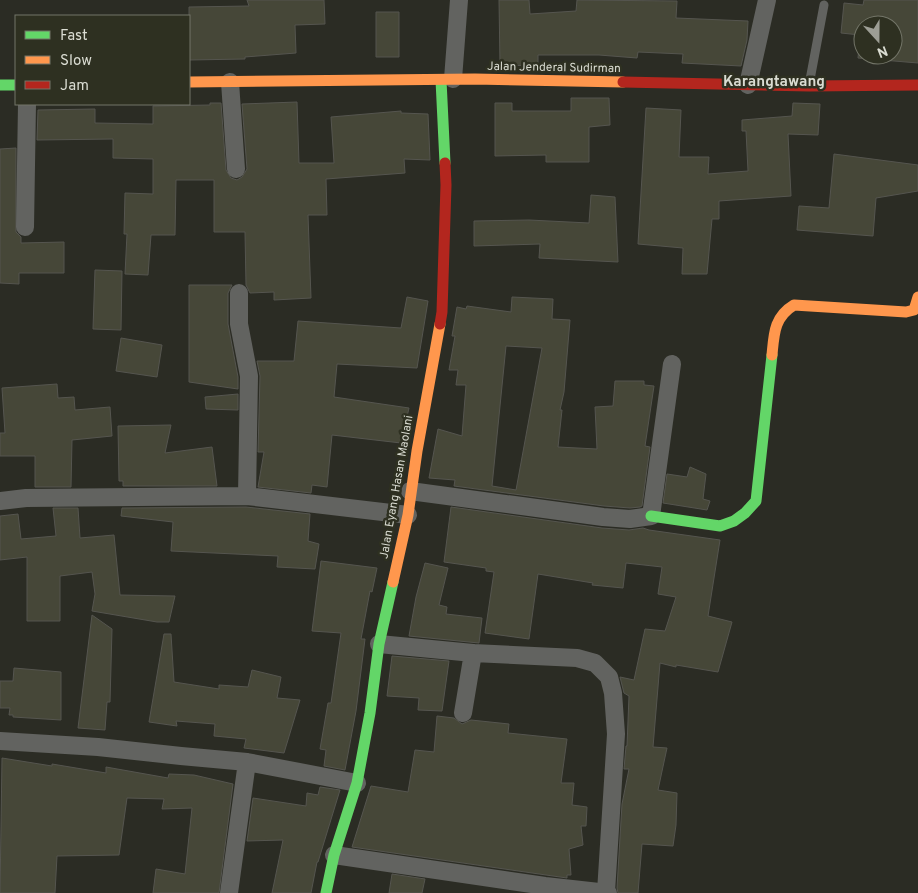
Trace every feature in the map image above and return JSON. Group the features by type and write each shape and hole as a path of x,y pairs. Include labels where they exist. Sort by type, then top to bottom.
{"street":[{"path":"447,80 459,0"},
{"path":"748,85 767,0"},
{"name":"Jalan Jenderal Sudirman","path":"190,82 447,80 809,86 918,85"},
{"name":"Jalan Eyang Hasan Maolani","path":"326,893 334,855 357,783 370,713 379,644 408,515 410,491 442,312 447,80"},
{"path":"230,82 236,170"},
{"path":"0,86 15,85"},
{"path":"25,227 27,105"},
{"path":"239,293 239,324 249,376 247,496"},
{"path":"410,491 603,517 630,519 651,516 720,526 745,513 756,501 774,327 786,310 794,305 906,312 917,306"},
{"path":"651,516 672,364"},
{"path":"0,500 26,498 247,496 408,515"},
{"path":"334,855 545,886 607,892 616,734 613,693 609,677 595,663 577,658 473,653 379,644"},
{"path":"463,713 473,653"},
{"path":"0,741 98,747 247,762 357,783"},
{"path":"229,893 247,762"}],"lane":[{"path":"809,86 824,5"}],"building":[{"path":"247,0 324,0 325,24 295,25 296,53 245,57 245,59 190,60 189,7 249,6"},
{"path":"499,0 529,0 530,14 576,11 577,0 677,1 676,18 748,21 747,40 741,66 682,63 683,54 638,52 637,58 599,55 538,55 538,66 500,65"},
{"path":"864,0 918,0 918,63 903,62 903,15 853,15 853,34 841,33 844,3 863,5"},
{"path":"376,12 399,12 399,57 376,57"},
{"path":"571,98 609,98 610,125 589,127 589,162 546,162 546,155 495,156 495,103 512,103 512,111 571,111"},
{"path":"297,102 299,163 334,163 331,117 401,111 401,113 428,114 430,160 404,159 405,173 326,179 327,215 308,215 311,298 274,300 274,292 250,293 246,285 245,232 214,232 214,180 176,180 175,235 151,235 148,275 125,274 127,234 124,234 125,193 153,194 153,159 113,158 113,139 37,140 38,110 95,109 95,123 153,124 153,106 210,105 210,103 221,103 226,170 231,178 237,180 242,177 247,169 242,104"},
{"path":"793,103 820,104 818,135 788,134 791,196 719,201 719,219 712,219 707,274 682,274 683,248 638,244 646,108 681,110 679,157 709,157 708,174 748,171 746,131 742,131 742,120 792,116"},
{"path":"16,148 16,232 21,237 21,243 64,242 64,273 19,273 19,284 0,283 0,149"},
{"path":"834,154 918,165 918,191 876,198 873,236 797,230 799,206 829,208"},
{"path":"591,195 615,197 618,262 539,258 540,244 474,246 474,221 529,220 589,223"},
{"path":"95,270 122,271 121,330 93,329"},
{"path":"189,285 232,285 228,293 228,324 238,377 238,389 189,382"},
{"path":"407,297 428,301 417,368 337,364 334,397 409,408 401,443 332,435 327,487 312,485 311,493 258,487 264,452 258,452 260,376 257,361 294,361 298,321 401,328"},
{"path":"512,297 553,299 552,319 570,320 558,447 597,449 595,407 613,406 615,381 644,381 644,385 654,386 645,446 650,447 642,506 630,508 604,506 454,486 455,480 429,478 438,429 462,436 466,385 456,385 458,370 449,370 455,336 452,336 457,307 466,309 467,306 511,312","holes":["506,346 542,348 516,490 492,486"]},
{"path":"121,338 162,345 157,377 116,371"},
{"path":"57,384 58,398 74,397 75,410 110,407 112,436 72,440 71,487 35,487 35,456 0,456 0,433 5,433 2,388"},
{"path":"238,394 238,410 206,409 205,397"},
{"path":"171,425 165,453 212,447 217,486 123,486 123,481 119,481 118,426"},
{"path":"690,467 706,474 703,499 710,501 707,510 663,503 667,474 687,477"},
{"path":"246,507 310,514 308,541 319,544 315,569 277,567 278,556 171,551 173,522 121,516 122,508"},
{"path":"451,507 602,528 629,530 643,528 720,540 708,616 732,622 718,672 660,663 653,747 667,748 658,790 677,793 676,825 673,846 642,844 638,893 618,893 617,888 622,804 629,769 624,769 629,696 624,693 620,677 634,680 645,629 665,631 676,597 658,594 662,567 626,563 623,588 592,585 593,583 538,574 529,639 485,633 494,572 486,571 486,568 444,562"},
{"path":"53,508 78,508 80,538 114,535 120,595 175,596 169,622 157,622 92,611 95,594 92,572 60,576 60,621 27,621 27,557 0,560 0,516 18,514 21,539 56,536"},
{"path":"321,561 377,568 372,592 370,591 361,639 365,639 356,711 345,770 324,766 326,750 320,749 328,703 331,703 341,633 312,631"},
{"path":"425,563 448,568 439,605 447,607 446,614 482,618 479,643 409,636 416,597"},
{"path":"92,615 112,629 110,702 107,702 105,730 78,728"},
{"path":"164,634 171,634 174,682 219,689 219,685 248,687 252,670 281,677 277,698 300,700 284,753 244,748 246,739 214,736 215,724 176,721 177,726 149,722"},
{"path":"392,656 449,661 442,711 418,710 419,698 387,696"},
{"path":"14,668 61,672 61,720 13,717 13,715 9,715 10,708 0,708 0,681 13,681"},
{"path":"437,716 454,718 462,724 471,720 509,724 508,733 567,739 561,783 574,783 572,805 587,807 586,826 581,826 583,845 569,849 571,875 567,875 567,878 352,847 371,786 408,792 415,750 434,752"},
{"path":"2,758 106,773 106,767 168,778 169,774 194,775 233,784 219,893 153,893 156,869 185,874 192,808 162,809 164,799 127,798 119,855 57,856 55,893 0,893"},
{"path":"320,787 340,790 317,862 311,893 272,893 283,840 247,841 253,798 306,806 307,793 318,795"},
{"path":"392,874 425,879 422,893 389,893"}],"traffic: fast":[{"path":"441,80 445,163"},
{"path":"0,85 15,85"},
{"path":"651,516 720,526 734,521 756,501 772,355"},
{"path":"326,893 334,855 357,783 370,713 379,644 393,582"}],"traffic: slow":[{"path":"190,82 475,79 623,82"},
{"path":"772,355 776,327 782,315 794,305 906,312 914,310 918,297"},
{"path":"393,582 408,515 417,451 440,324"}],"traffic: jam":[{"path":"623,82 809,86 918,85"},
{"path":"440,324 446,185 445,163"}],"district":[{"name":"Karangtawang","path":"774,81"}]}
